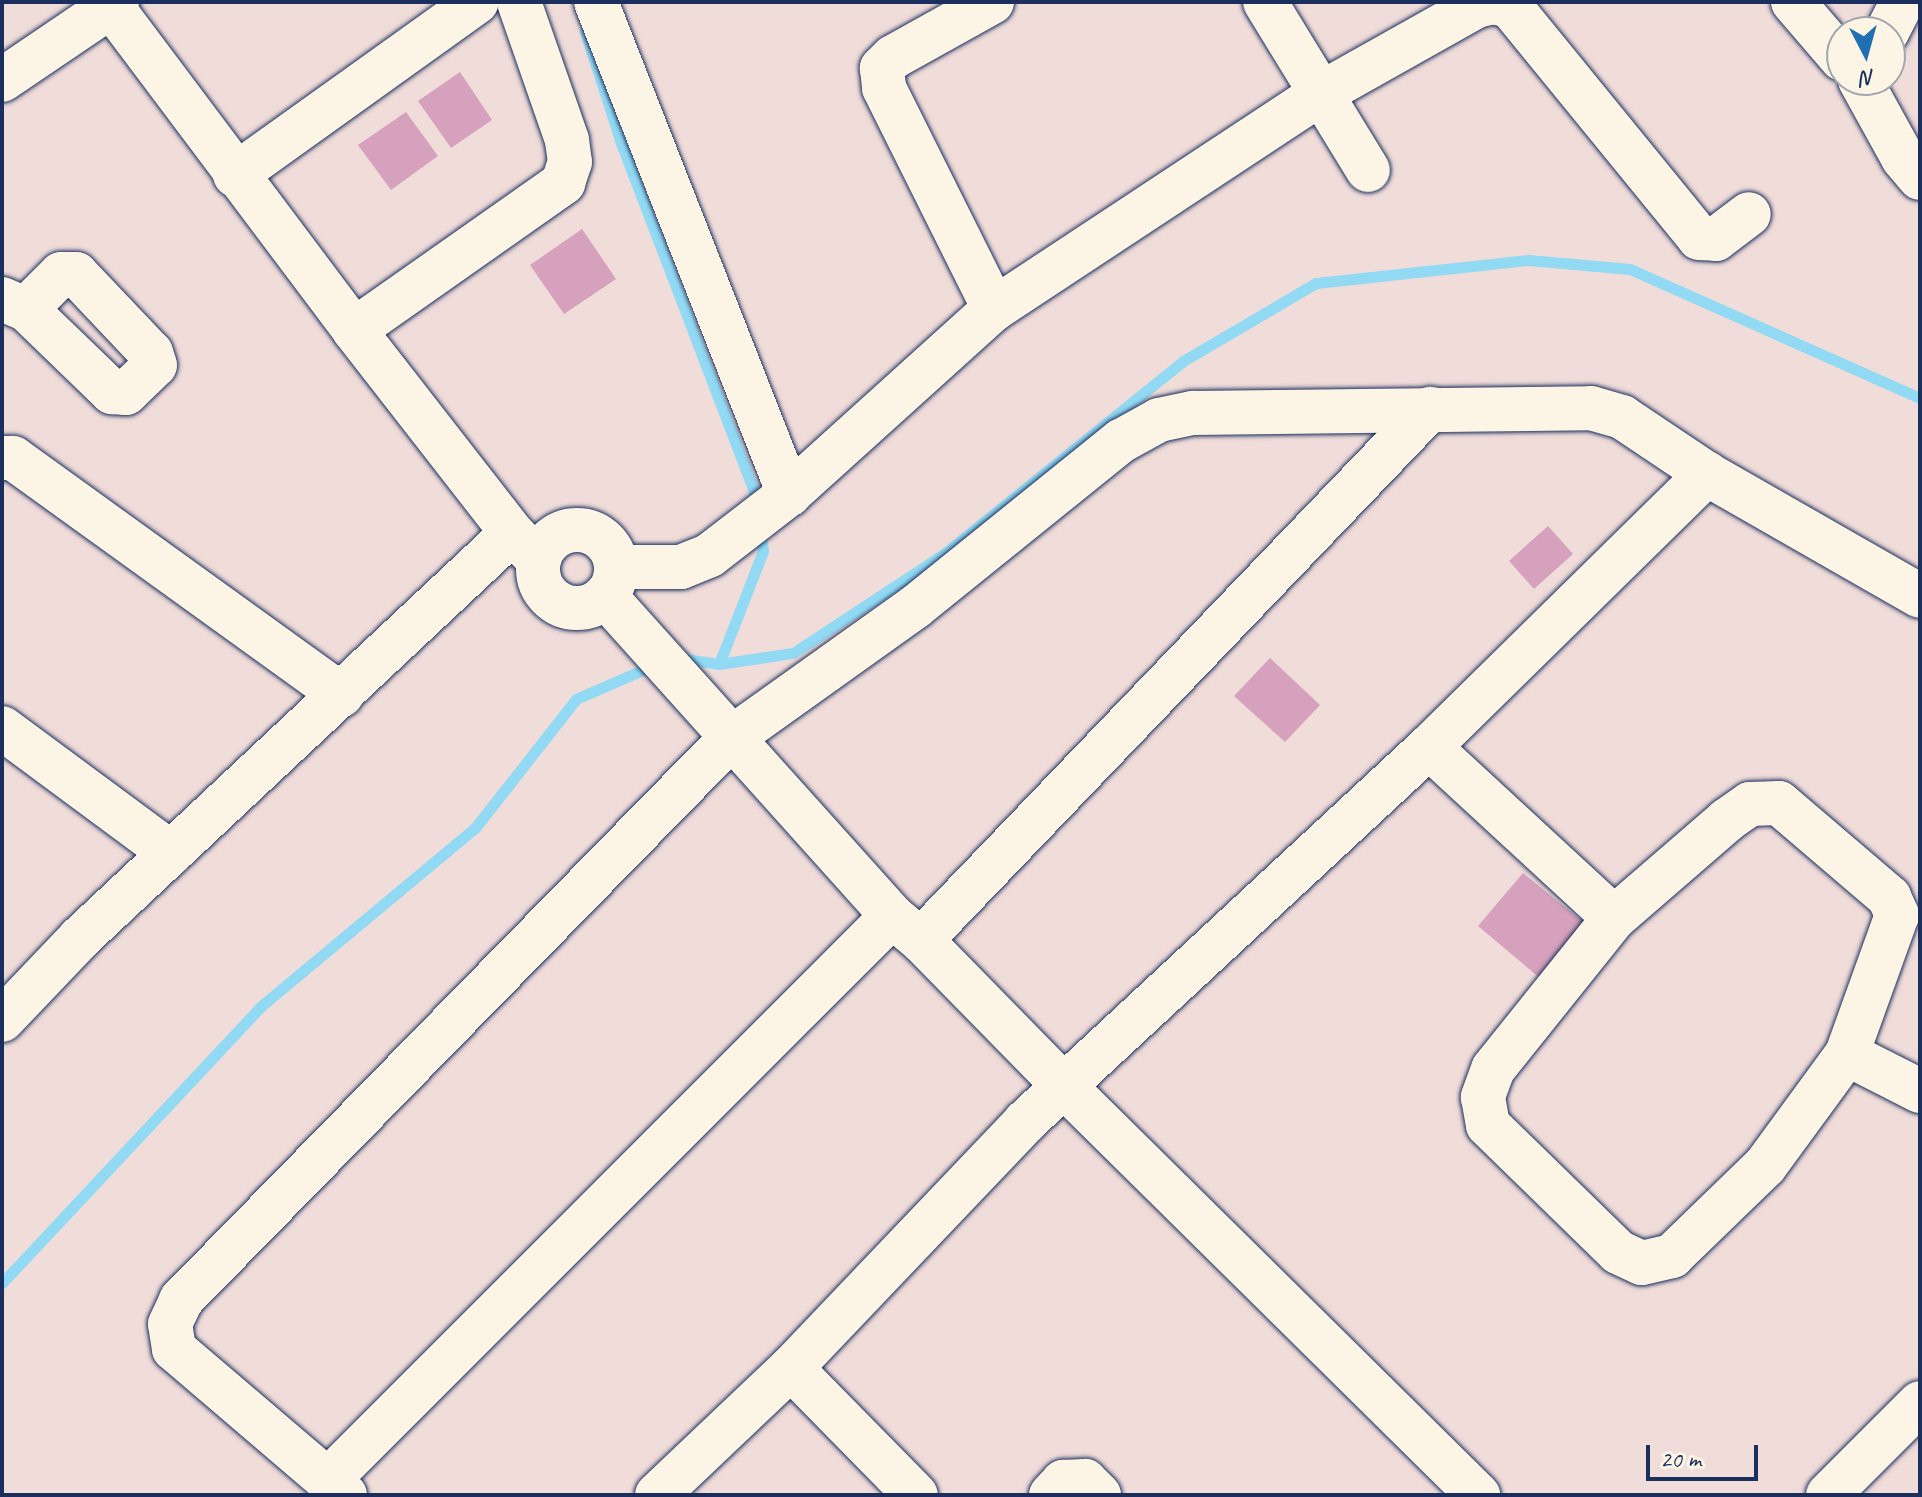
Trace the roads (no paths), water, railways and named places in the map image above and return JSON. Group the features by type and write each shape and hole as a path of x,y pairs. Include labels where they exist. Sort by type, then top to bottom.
{"street":[{"path":"235,175 477,2"},
{"path":"354,330 563,183 570,162 567,140 519,2"},
{"path":"596,2 783,499"},
{"path":"992,2 893,57 882,68 884,88 994,309"},
{"path":"1265,2 1368,170"},
{"path":"2,80 112,4 235,175 525,547 545,592 558,603 583,607 611,582 681,567 710,555 783,499 994,309 1320,94 1477,6 1493,2 1510,6 1699,238 1716,239 1749,214"},
{"path":"1793,2 1826,40"},
{"path":"1869,96 1903,158 1920,178"},
{"path":"1430,409 337,1487 174,1349 170,1324 181,1300 730,739 915,607 1121,441 1159,420 1193,413 1430,409 1591,408 1622,417 1707,474 1920,596"},
{"path":"2,458 13,458 342,695"},
{"path":"657,1495 791,1368 1025,1122 1429,747 1707,474"},
{"path":"2,1020 80,938 342,695 525,547 546,545 557,535 573,530 589,531 603,539 612,551 611,582 642,636 730,739 907,928 1478,1495"},
{"path":"2,728 171,853"},
{"path":"1429,747 1614,918"},
{"path":"1779,803 1889,897 1897,915 1847,1054 1765,1166 1672,1256 1642,1263 1618,1252 1488,1125 1483,1097 1493,1069 1614,918 1727,820 1750,804 1779,803"},
{"path":"1847,1054 1920,1091"},
{"path":"791,1368 916,1495"},
{"path":"1828,1495 1920,1403"},
{"path":"1051,1495 1063,1482 1085,1481 1099,1495"}],"waterway":[{"path":"585,31 621,143 754,492 756,508"},
{"path":"678,658 719,664 793,653 944,554 1183,361 1316,283 1529,260 1630,269 1920,398"},
{"path":"719,664 763,551 760,529"},
{"path":"2,1283 260,1007 475,828 576,699 654,665"}]}
